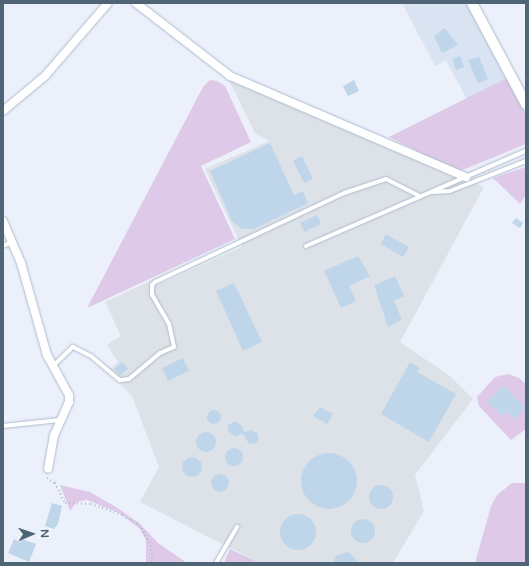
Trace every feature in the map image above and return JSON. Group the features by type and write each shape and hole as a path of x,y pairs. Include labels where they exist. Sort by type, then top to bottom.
{"street":[{"path":"3,111 45,76 108,3"},
{"path":"136,3 230,76 466,177"},
{"path":"472,3 526,104"},
{"path":"3,221 12,242 47,355 69,395 69,402 54,435 48,468"}],"lane":[{"path":"306,246 418,196 526,151"},
{"path":"429,192 450,191 526,161"},
{"path":"53,366 73,347 91,356 120,380 129,379 160,353 174,347 170,324 152,295 152,285 155,282 344,193 386,179 418,196"},
{"path":"3,246 12,242"},
{"path":"3,426 60,420"},
{"path":"216,563 237,527"}],"path":[{"path":"47,478 55,483 65,502 91,504 123,515 142,528 152,549 152,563"}],"shaded area":[{"path":"402,3 468,3 507,78 467,100 446,60 435,66"},
{"path":"507,78 526,114 526,144 458,172 389,137"},
{"path":"210,80 217,81 225,86 251,142 201,166 235,239 87,308 203,87"},
{"path":"229,80 484,187 400,342 450,376 473,399 415,475 424,511 393,563 260,563 140,502 159,467 132,396 107,371 118,362 107,345 121,336 105,302 154,279 157,285 242,247 205,169 269,141 255,133"},
{"path":"526,167 526,195 520,204 493,178"},
{"path":"508,374 519,378 526,384 526,429 511,440 479,406 477,397 495,377"},
{"path":"512,483 526,483 526,563 475,563 491,506 497,495"},
{"path":"60,485 90,492 116,507 139,523 158,543 187,563 146,563 146,540 139,528 119,513 87,500 77,502 70,511"},
{"path":"230,549 234,551 260,563 224,563"}],"building":[{"path":"445,28 458,45 442,53 434,36"},
{"path":"460,56 464,67 456,70 452,59"},
{"path":"479,57 488,79 478,83 468,60"},
{"path":"354,80 359,91 348,96 343,86"},
{"path":"270,143 294,195 303,191 308,203 254,229 242,229 232,221 210,171"},
{"path":"302,156 313,179 304,183 293,161"},
{"path":"317,215 321,224 304,232 300,223"},
{"path":"516,218 523,223 520,228 512,223"},
{"path":"386,234 409,247 403,257 381,244"},
{"path":"358,256 370,276 349,286 356,301 341,308 324,271"},
{"path":"395,276 404,296 394,301 402,320 388,327 374,285"},
{"path":"234,283 262,342 243,351 216,291"},
{"path":"183,358 189,371 168,381 162,368"},
{"path":"122,362 128,369 120,375 114,369"},
{"path":"410,362 420,368 417,372 456,394 429,442 381,414"},
{"path":"504,385 525,408 514,419 507,411 502,416 487,401"},
{"path":"320,407 333,414 327,424 313,416"},
{"path":"211,410 217,410 221,414 221,420 217,424 211,424 207,420 207,414"},
{"path":"235,421 241,425 244,432 251,430 257,433 259,439 256,443 249,444 243,434 235,436 228,431 228,425"},
{"path":"206,432 213,435 216,442 213,449 206,452 199,449 196,442 199,435"},
{"path":"234,448 240,451 243,457 240,463 234,466 228,463 225,457 228,451"},
{"path":"329,453 340,455 349,461 355,470 357,481 355,492 349,501 340,507 329,509 318,507 309,501 303,492 301,481 303,470 309,461 318,455"},
{"path":"192,457 199,460 202,467 199,474 192,477 185,474 182,467 185,460"},
{"path":"220,474 226,477 229,483 226,489 220,492 214,489 211,483 214,477"},
{"path":"381,485 390,488 393,497 390,506 381,509 372,506 369,497 372,488"},
{"path":"52,503 62,506 58,524 54,529 45,526"},
{"path":"302,514 311,519 315,525 315,539 311,545 302,550 294,550 285,545 281,539 280,528 285,519 291,515"},
{"path":"358,519 368,519 375,526 375,536 368,543 358,543 351,536 351,526"},
{"path":"14,539 20,542 22,539 36,544 29,562 8,553"},
{"path":"349,552 359,563 333,563 337,555"}]}
